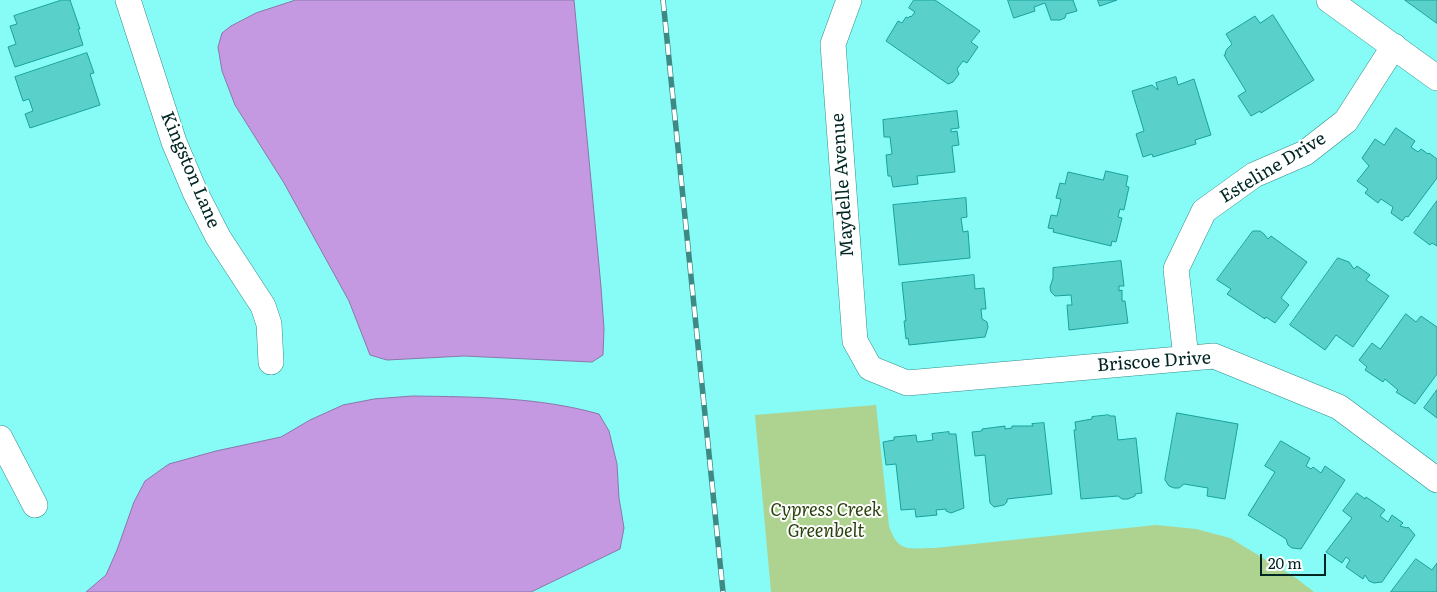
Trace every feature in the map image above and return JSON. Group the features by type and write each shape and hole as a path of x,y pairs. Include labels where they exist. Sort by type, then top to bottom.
{"street":[{"name":"Kingston Lane","path":"128,0 174,142 195,192 218,238 263,306 269,324 271,362"},
{"name":"Maydelle Avenue","path":"849,0 833,44 854,341 870,368"},
{"path":"1329,0 1437,78"},
{"name":"Esteline Drive","path":"1186,358 1176,269 1204,211 1254,175 1305,153 1346,121 1394,46"},
{"name":"Briscoe Drive","path":"870,368 907,383 1214,356 1339,407 1437,480"},
{"path":"0,438 35,505"}],"green space":[{"name":"Cypress Creek Greenbelt","path":"876,405 889,526 896,541 901,545 912,548 935,548 1156,525 1196,529 1230,538 1296,578 1314,592 771,592 755,415"}],"shaded area":[{"path":"296,0 574,0 601,287 604,329 603,355 592,362 464,356 387,360 370,355 349,301 284,183 235,105 222,71 218,47 222,33 256,13"},
{"path":"413,396 530,401 576,408 599,414 609,431 617,464 619,498 624,528 620,549 531,592 86,592 106,575 134,502 145,481 169,464 216,451 281,437 310,420 343,405 374,399"}],"building":[{"path":"62,0 70,0 80,29 78,29 83,45 15,67 8,47 16,44 10,26 17,24 14,16"},
{"path":"914,0 935,0 980,31 971,42 978,47 967,63 963,61 957,69 959,74 953,82 948,84 886,41 898,21 902,23 906,17 911,17 915,12 909,8"},
{"path":"1008,0 1073,0 1077,11 1066,14 1065,18 1060,20 1051,20 1045,3 1034,7 1035,11 1014,18"},
{"path":"1098,0 1117,0 1100,6"},
{"path":"1405,0 1437,0 1437,23"},
{"path":"1273,15 1314,80 1261,113 1260,111 1251,116 1238,96 1246,91 1224,55 1232,44 1226,34 1255,16 1260,23"},
{"path":"87,53 94,73 90,74 100,105 30,128 25,114 33,111 29,99 23,101 15,77"},
{"path":"1176,77 1178,85 1194,79 1211,135 1195,140 1196,144 1153,157 1152,154 1143,157 1136,134 1144,131 1132,91 1152,85 1158,90 1156,83"},
{"path":"957,111 959,128 951,129 951,132 957,131 959,145 952,146 955,172 917,176 918,184 893,187 891,176 888,176 886,155 892,154 890,137 884,137 883,120"},
{"path":"1396,128 1415,141 1411,147 1418,152 1421,149 1437,159 1437,178 1408,217 1406,216 1402,221 1391,213 1393,207 1381,199 1378,203 1365,193 1368,189 1357,181 1369,166 1362,158 1375,139 1384,145"},
{"path":"1106,171 1128,176 1126,186 1129,187 1124,210 1120,209 1118,217 1122,218 1116,242 1112,241 1111,246 1053,232 1054,229 1048,228 1051,215 1057,216 1061,199 1056,198 1060,183 1065,184 1068,172 1103,180"},
{"path":"966,198 967,217 961,218 963,232 968,231 970,258 899,265 893,205"},
{"path":"1437,201 1437,246 1432,243 1430,245 1414,233"},
{"path":"1253,231 1260,231 1268,239 1271,236 1307,262 1281,298 1289,305 1275,323 1266,317 1265,319 1227,294 1231,289 1217,280"},
{"path":"1338,258 1349,262 1354,269 1357,266 1370,275 1366,280 1389,296 1353,347 1336,335 1325,350 1290,325"},
{"path":"1121,261 1124,286 1119,286 1119,291 1122,290 1122,301 1125,301 1128,323 1069,330 1067,305 1072,305 1071,295 1055,296 1051,292 1053,268"},
{"path":"974,275 975,289 984,288 986,309 981,309 982,319 987,322 988,327 985,337 909,345 908,338 906,339 902,283"},
{"path":"1406,314 1416,322 1421,316 1437,327 1437,374 1415,404 1396,392 1398,390 1385,379 1383,382 1365,370 1367,367 1359,360 1372,343 1380,349"},
{"path":"1437,390 1437,418 1424,408"},
{"path":"1177,413 1238,424 1225,499 1207,496 1208,488 1184,484 1179,488 1174,488 1169,486 1165,480"},
{"path":"1109,415 1115,416 1118,440 1136,438 1142,493 1135,494 1135,496 1128,499 1122,499 1118,496 1081,499 1074,430 1076,430 1075,422"},
{"path":"1044,423 1052,494 1007,499 1004,505 994,507 990,503 985,455 975,456 972,432 1005,426 1005,429 1012,428 1012,426 1033,426 1032,424"},
{"path":"949,432 949,434 956,434 964,508 951,513 946,511 946,509 936,510 937,515 916,517 915,509 901,510 896,464 886,465 883,442 894,440 894,437 916,435 917,442 933,440 932,434"},
{"path":"1281,441 1310,458 1306,466 1311,469 1313,467 1321,473 1325,466 1345,480 1301,549 1292,548 1288,545 1286,539 1248,515 1275,472 1265,466"},
{"path":"1357,493 1385,510 1380,516 1388,522 1392,515 1403,523 1400,526 1408,527 1415,535 1382,582 1374,583 1369,581 1365,575 1363,579 1346,567 1350,560 1346,557 1342,563 1326,552 1352,518 1343,511"},
{"path":"1416,559 1432,570 1437,563 1437,592 1391,592"}],"railway":[{"path":"663,0 723,592"}]}
